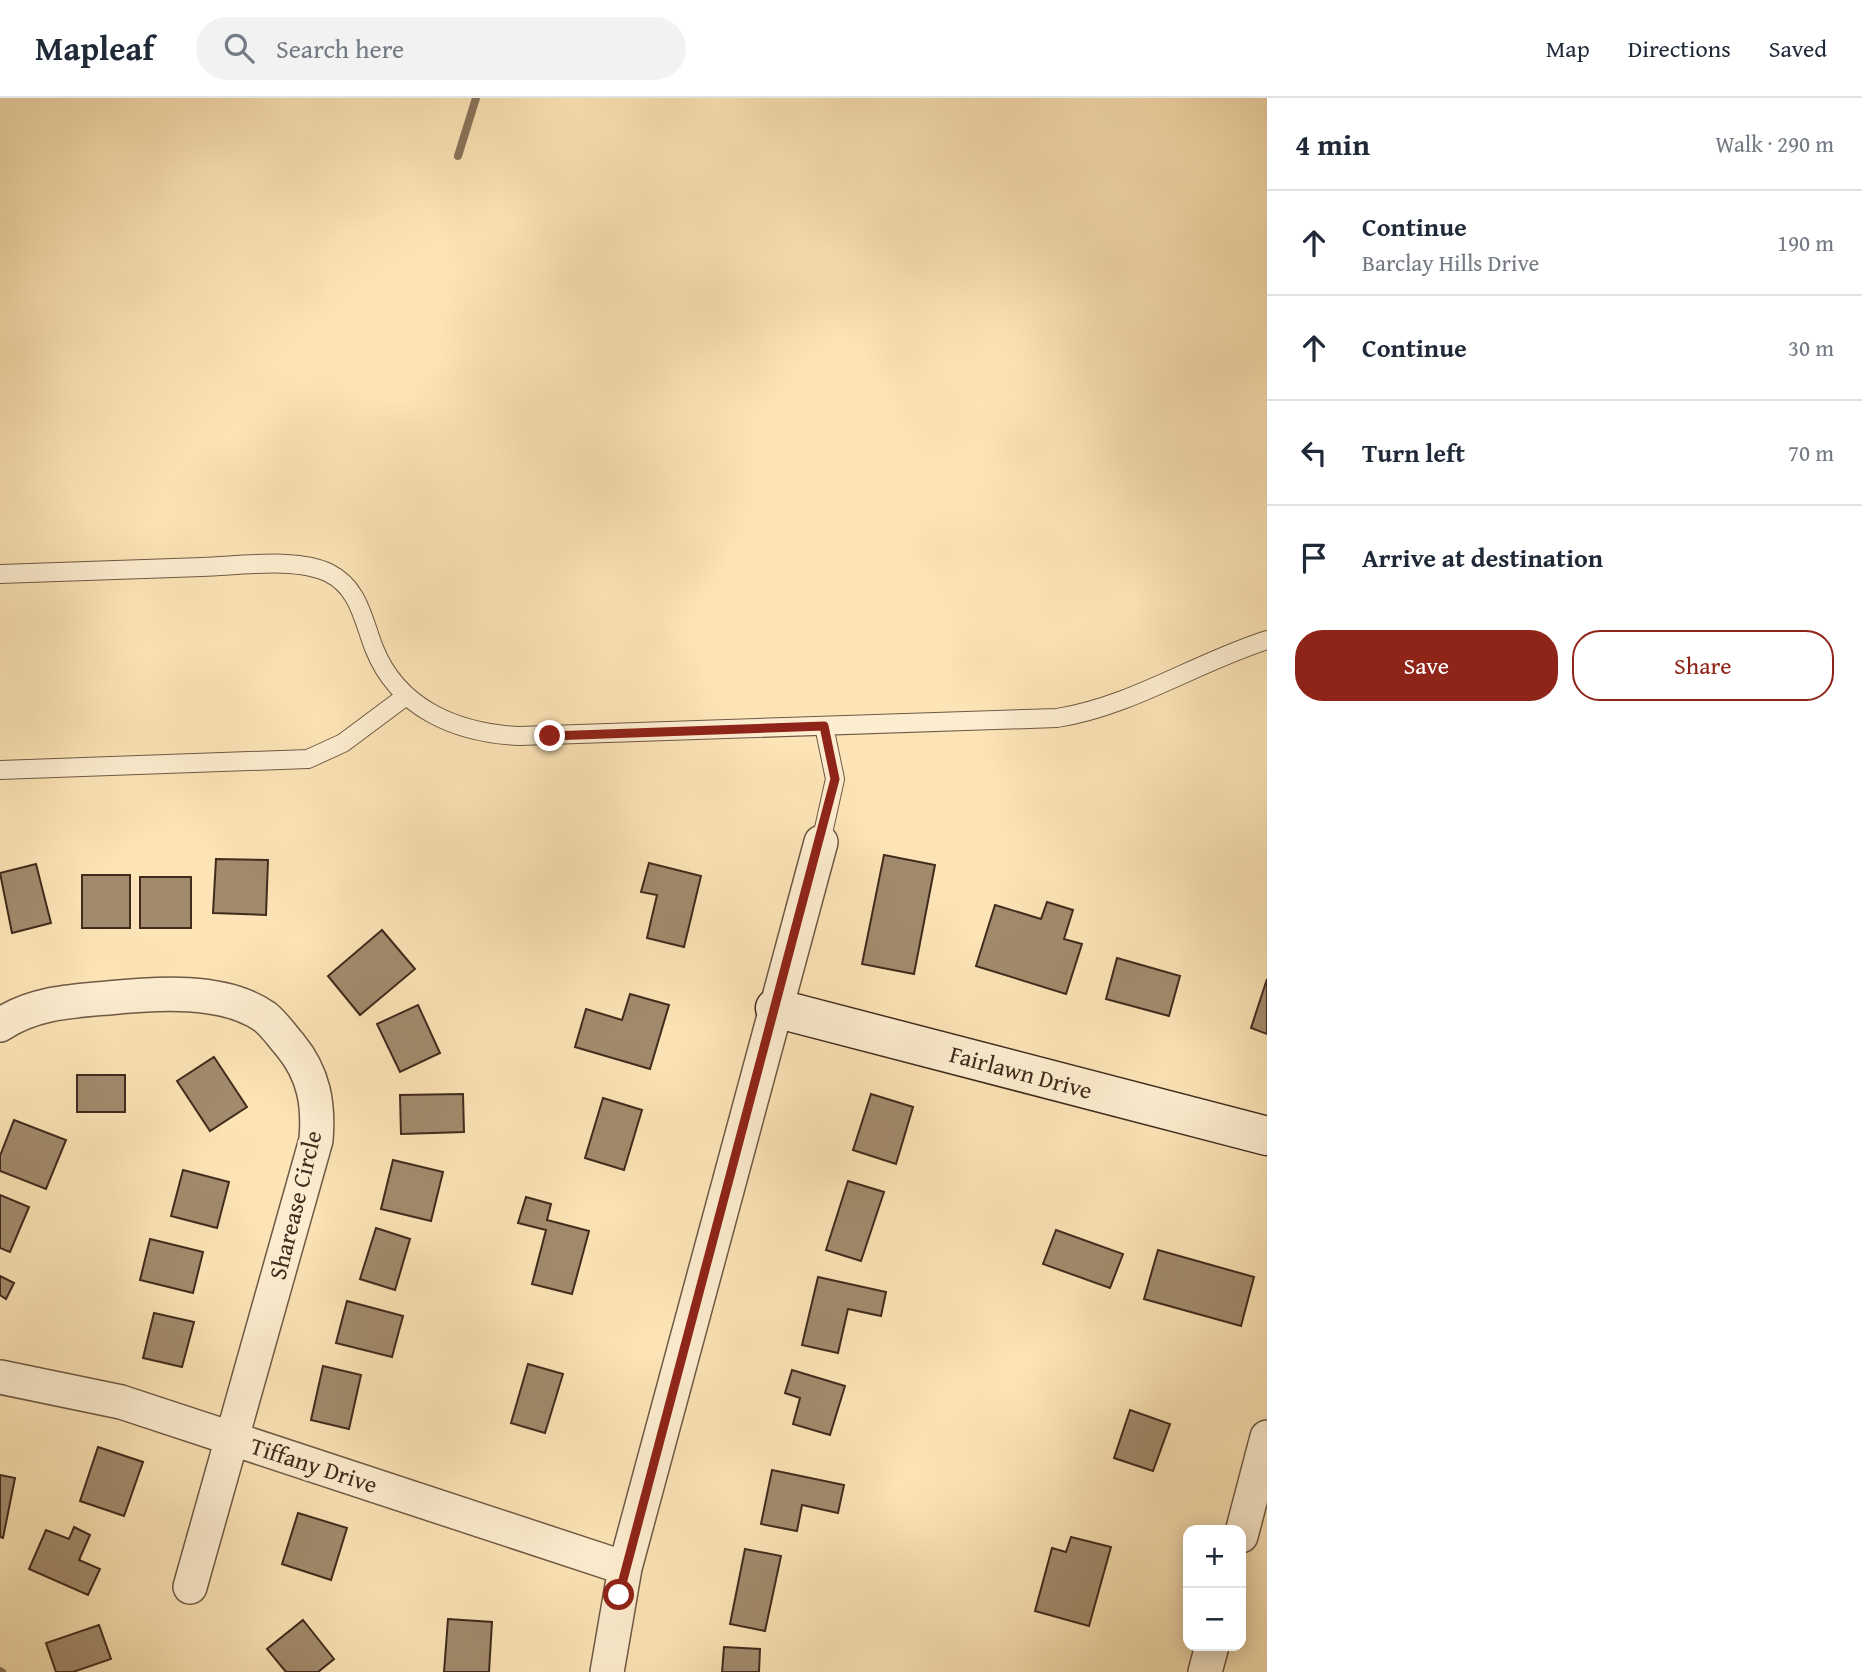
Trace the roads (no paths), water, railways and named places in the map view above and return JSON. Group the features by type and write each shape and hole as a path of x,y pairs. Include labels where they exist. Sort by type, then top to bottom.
{"street":[{"path":"607,1672 625,1568 821,842"},
{"name":"Sharease Circle","path":"0,1025 30,1010 58,1003 123,996 187,995 223,1000 270,1021 298,1055 309,1074 318,1116 316,1140 190,1587"},
{"name":"Fairlawn Drive","path":"775,1008 1267,1136"},
{"name":"Tiffany Drive","path":"0,1377 101,1396 625,1568"},
{"path":"1244,1525 1267,1437"},
{"path":"1205,1672 1211,1651"}],"lane":[{"path":"0,574 252,565 315,567 331,574 354,594 374,650 393,682 406,696 430,715 469,731 493,735 1019,720 1083,714 1133,698 1206,662 1267,640"},
{"path":"0,770 308,759 343,743 406,696"},
{"path":"821,842 835,779 824,726"}],"waterway":[{"path":"458,156 476,98"}]}
